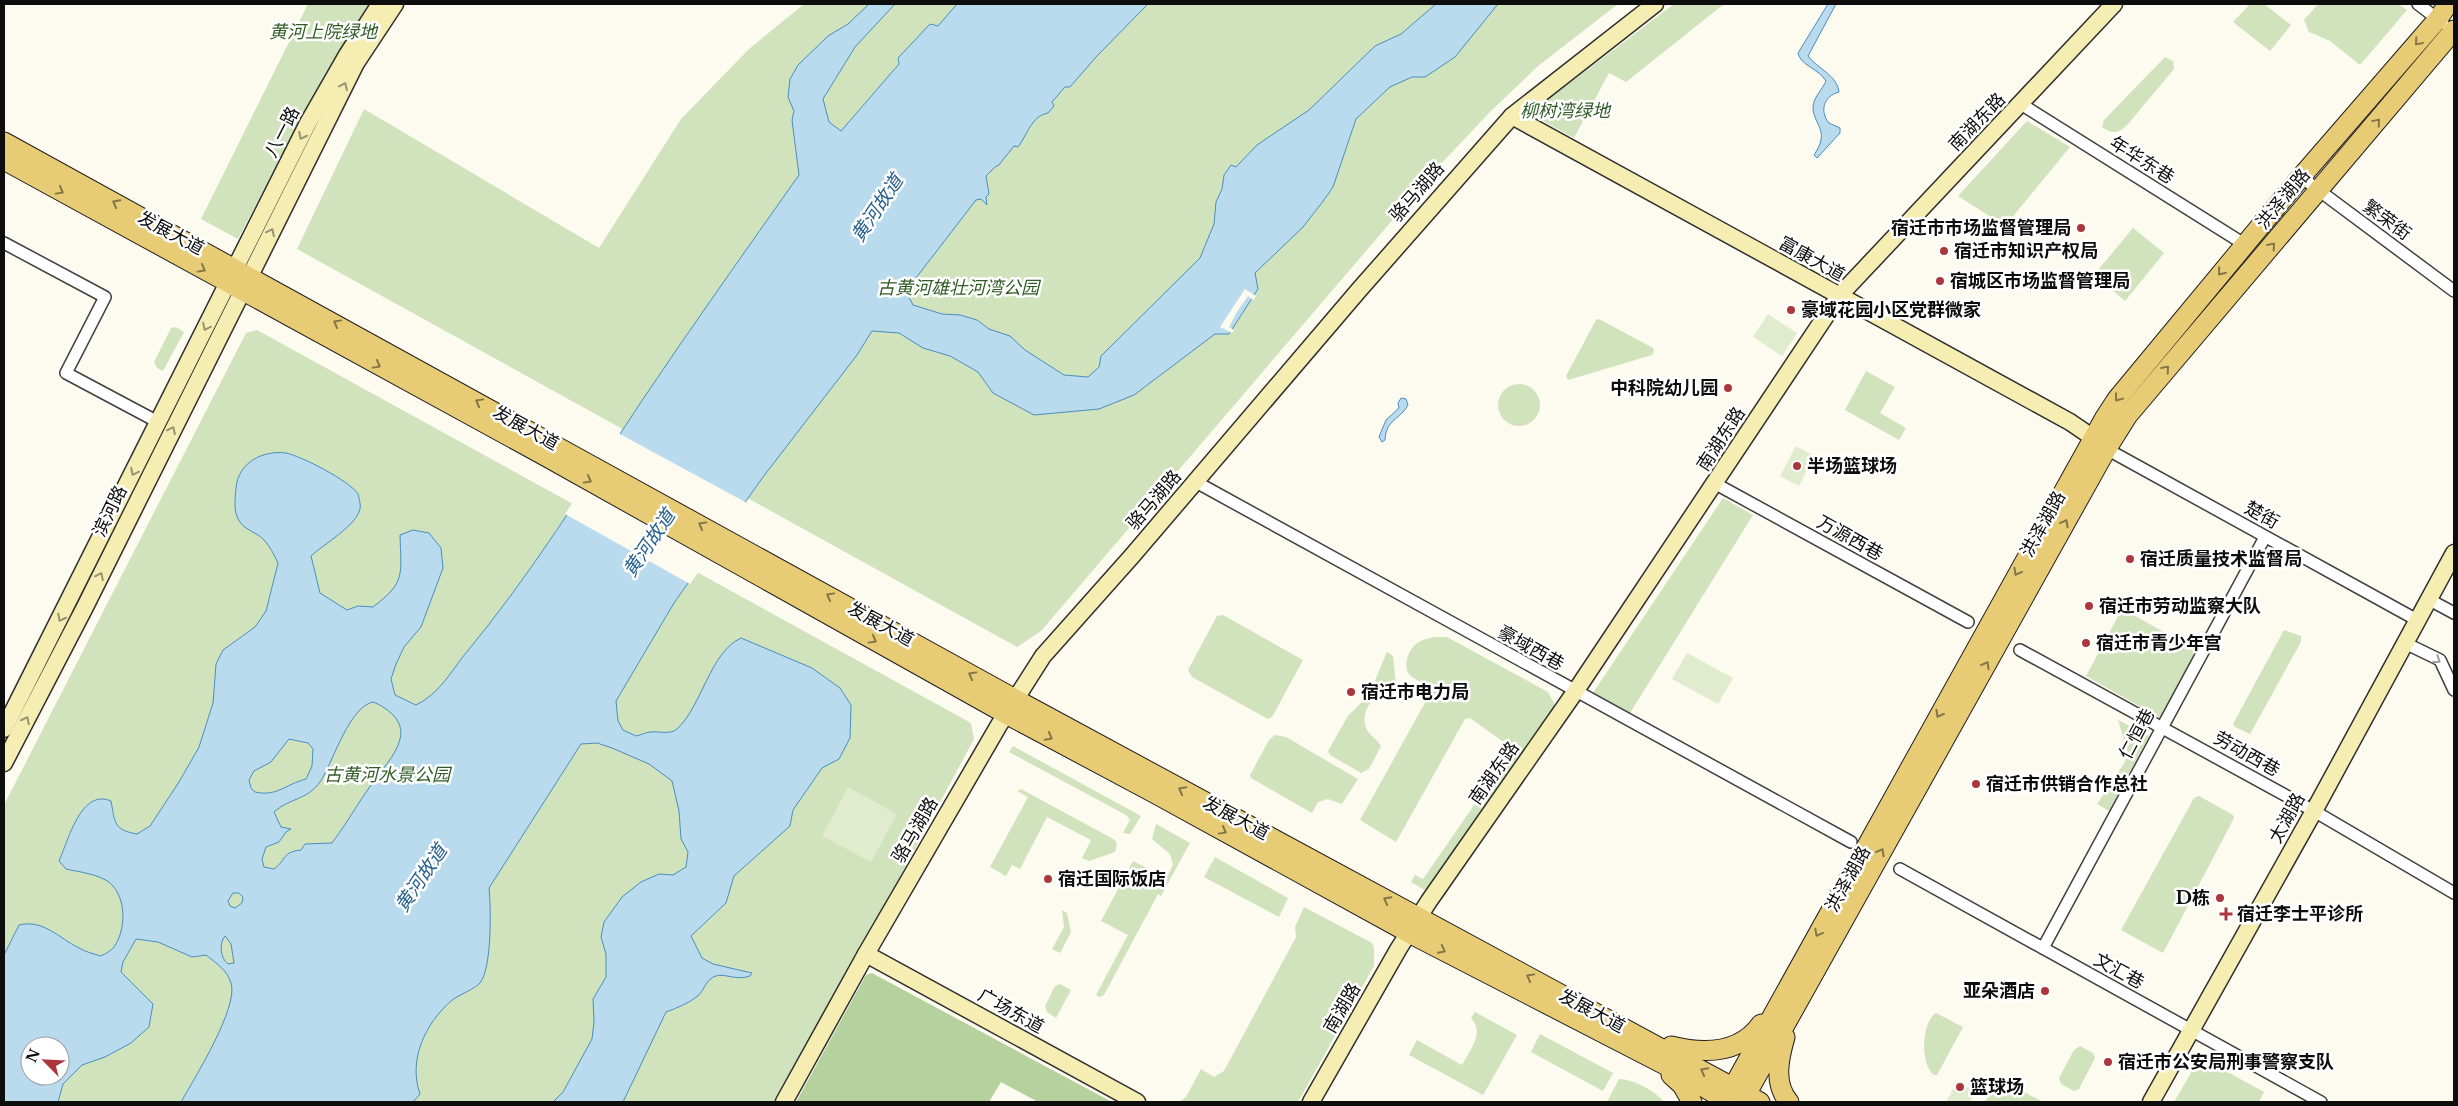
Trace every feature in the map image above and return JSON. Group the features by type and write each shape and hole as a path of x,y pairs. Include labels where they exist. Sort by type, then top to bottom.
{"main road":[{"name":"洪泽湖路","path":"1737,1099 1795,989 2099,444 2117,399 2300,177 2443,11"},
{"name":"洪泽湖路","path":"2099,444 2128,415 2454,31"},
{"name":"发展大道","path":"4,142 239,279 1010,707 1156,794 1409,933 1641,1046"},
{"name":"发展大道","path":"8,162 239,279"},
{"name":"发展大道","path":"1010,707 1419,917 1641,1046 1737,1099"},
{"path":"1641,1046 1708,1052 1736,1045 1748,1039 1795,989"},
{"path":"1789,1102 1781,1087 1778,1068 1795,989"},
{"path":"1641,1046 1682,1085 1692,1102"}],"street":[{"name":"八一路","path":"239,279 308,123 347,55 380,4"},
{"name":"八一路","path":"239,279 356,63 395,4"},
{"name":"骆马湖路","path":"784,1102 866,954 1010,707 1043,656 1512,116 1655,4"},
{"name":"南湖东路","path":"1409,933 1716,484 1839,296 2114,4"},
{"path":"2418,4 2443,11 2454,31"},
{"name":"年华东巷","path":"2021,104 2244,244"},
{"name":"富康大道","path":"1512,116 2070,422 2099,444"},
{"name":"繁荣街","path":"2300,177 2454,291"},
{"path":"4,243 105,297 66,374 158,422"},
{"name":"滨河路","path":"4,729 158,422 239,279"},
{"name":"滨河路","path":"4,764 85,607 239,279"},
{"name":"楚街","path":"2099,444 2417,620"},
{"name":"豪域西巷","path":"1196,482 1851,842"},
{"name":"万源西巷","path":"1716,484 1968,622"},
{"name":"仁恒巷","path":"2043,948 2161,726 2265,537"},
{"name":"太湖路","path":"2151,1102 2314,811 2454,553"},
{"path":"2428,599 2454,613"},
{"path":"2405,642 2440,660 2454,690"},
{"name":"劳动西巷","path":"2020,650 2314,811 2454,893"},
{"name":"文汇巷","path":"1900,869 2321,1102"},
{"name":"南湖路","path":"1312,1102 1409,933"},
{"name":"广场东道","path":"866,954 1137,1102"}],"green space":[{"name":"黄河上院绿地","path":"308,4 373,4 325,74 238,239 201,219"},
{"name":"古黄河雄壮河湾公园","path":"804,4 1618,4 1538,66 1490,112 1437,168 1041,631 1017,647 297,249 364,109 599,248 681,119 749,49"},
{"name":"柳树湾绿地","path":"1674,4 1724,4 1626,82 1609,73 1574,138 1541,120 1537,108"},
{"path":"2250,4 2264,4 2291,25 2270,51 2233,22"},
{"path":"2318,4 2398,4 2407,10 2360,65 2330,41 2309,32 2304,20"},
{"path":"2165,57 2173,61 2174,69 2128,124 2116,132 2102,127 2104,120"},
{"path":"2027,121 2070,147 2005,226 1958,196"},
{"path":"2133,228 2164,253 2125,301 2094,275"},
{"path":"1768,314 1797,333 1782,356 1753,337"},
{"path":"1599,319 1653,348 1652,355 1568,380 1566,376 1596,320"},
{"path":"176,327 184,332 163,371 157,368 154,362 171,328"},
{"name":"古黄河水景公园","path":"257,330 971,723 974,739 779,1102 4,1102 4,805 246,333"},
{"path":"1866,371 1895,387 1880,413 1906,428 1899,440 1845,410"},
{"path":"1519,384 1534,390 1540,405 1534,420 1519,426 1504,420 1498,405 1504,390"},
{"name":"半场篮球场","path":"1796,446 1814,456 1799,486 1780,476"},
{"path":"1723,498 1753,515 1630,713 1593,693"},
{"path":"2122,609 2199,651 2162,719 2086,676"},
{"path":"1223,615 1303,660 1272,717 1268,719 1192,677 1188,670 1217,616"},
{"path":"2284,630 2301,636 2301,642 2250,734 2235,727 2233,724"},
{"path":"1433,637 1447,637 1548,692 1555,705 1428,892 1411,882 1415,875 1423,879 1513,749 1470,718 1465,719 1396,842 1360,820 1432,690 1409,674 1406,663 1408,655 1415,645"},
{"path":"1387,652 1393,656 1396,685 1377,696 1365,714 1366,728 1381,746 1369,769 1361,773 1330,755 1328,751 1348,716 1369,695"},
{"path":"1687,653 1733,678 1718,704 1672,679"},
{"path":"2118,720 2149,736 2109,811 2097,804 2125,762 2128,753"},
{"path":"1275,735 1286,737 1358,779 1342,804 1328,799 1318,802 1312,813 1251,778 1250,775 1269,740"},
{"path":"1013,746 1141,816 1130,834 1123,833 1130,820 1126,815 1009,752"},
{"path":"848,787 897,814 871,862 822,836"},
{"path":"1021,789 1115,840 1117,844 1115,852 1089,861 1082,858 1091,840 1047,817 1020,869 1012,865 1006,876 990,867 1028,797 1017,791"},
{"path":"2199,796 2233,815 2234,818 2163,953 2121,930 2194,798"},
{"path":"1156,824 1190,843 1161,896 1158,894 1104,995 1100,997 1096,995 1128,935 1101,921 1133,861 1149,869 1148,871 1152,873 1148,882 1161,889 1173,865 1170,854 1152,839"},
{"path":"1215,857 1288,898 1279,917 1204,877"},
{"path":"1304,907 1372,943 1374,948 1374,966 1298,1102 1179,1102 1186,1097 1201,1069 1214,1077 1224,1071 1296,937 1295,927"},
{"path":"1062,910 1067,913 1071,932 1060,953 1052,949 1064,927"},
{"path":"872,973 1112,1102 1038,1102 1001,1082 989,1102 796,1102 866,975"},
{"path":"1060,984 1071,990 1056,1018 1047,1012 1045,1006 1055,986"},
{"path":"1475,1012 1517,1035 1483,1095 1409,1055 1417,1040 1462,1065 1475,1042 1477,1030 1471,1018"},
{"path":"1936,1013 1963,1027 1937,1075 1934,1075 1929,1070 1926,1062 1924,1044 1927,1026"},
{"path":"1540,1034 1613,1073 1603,1091 1531,1052"},
{"path":"2080,1046 2093,1053 2095,1058 2079,1089 2074,1091 2061,1084 2059,1078 2074,1050"},
{"path":"2202,1058 2264,1092 2259,1102 2174,1102 2199,1059"},
{"path":"1619,1079 1643,1086 1664,1102 1607,1102"},
{"name":"篮球场","path":"1957,1082 1976,1092 1970,1102 1946,1102"},
{"path":"2001,1087 2017,1088 2043,1102 1985,1102 1991,1090"}],"water":[{"name":"黄河故道","path":"869,4 895,4 855,47 823,99 829,122 841,131 899,64 898,58 930,24 938,26 957,4 1148,4 1096,57 1070,87 1065,87 1052,102 1054,106 1048,113 1033,122 1018,147 1014,146 998,166 986,176 989,194 986,197 987,205 981,199 976,200 906,291 913,305 942,314 960,315 977,320 989,329 1010,336 1025,350 1064,375 1088,377 1099,367 1101,356 1200,258 1214,224 1216,202 1222,189 1224,175 1231,165 1236,167 1257,145 1309,110 1375,46 1401,34 1436,4 1498,4 1455,57 1425,77 1412,77 1390,87 1356,119 1333,187 1303,227 1255,273 1258,289 1229,334 1215,334 1134,395 1099,409 1034,415 993,393 978,372 950,356 923,348 899,333 872,331 857,355 763,477 674,603 616,701 618,721 623,730 636,736 649,732 674,731 686,719 721,655 730,645 741,638 812,668 840,688 851,705 850,738 839,759 822,768 793,810 790,826 734,876 726,903 691,936 702,958 713,964 752,973 750,976 745,977 719,975 713,977 698,996 666,1012 623,1102 553,1102 563,1092 592,1039 594,1022 593,999 606,977 606,954 601,937 604,922 622,897 641,882 659,874 673,875 686,867 688,852 681,839 679,811 672,781 649,764 597,743 581,744 489,888 490,937 484,975 478,985 451,1001 433,1020 421,1043 416,1068 420,1094 413,1102 181,1102 205,1061 222,1025 232,994 231,983 218,964 206,955 192,957 158,942 136,939 123,962 121,972 153,1004 149,1027 131,1043 105,1057 82,1065 70,1077 70,1036 20,1036 20,1086 62,1086 58,1102 4,1102 4,955 19,925 28,924 43,927 90,953 101,956 114,947 121,932 122,905 116,889 110,883 100,877 66,869 59,861 71,830 84,809 91,802 101,799 111,801 116,824 123,830 137,834 150,826 199,747 213,703 216,664 223,650 255,627 266,611 278,563 266,542 242,525 235,510 238,479 246,465 260,456 286,453 325,470 358,494 360,509 352,522 311,556 320,593 347,610 358,606 373,607 396,584 401,569 400,535 413,530 429,533 441,548 443,568 421,627 404,647 391,679 395,695 416,705 431,695 438,689 489,624 535,562 660,374 799,175 792,120 794,111 788,97 790,79 798,65 828,36 848,24","holes":["373,702 394,716 400,726 400,739 391,757 332,843 305,844 301,850 288,854 274,869 264,867 262,859 266,847 279,842 286,832 291,829 281,827 274,812 313,790 323,777 350,723 357,713","289,739 308,743 313,749 312,766 306,779 269,793 255,792 251,788 249,780 254,771 271,762","233,893 239,893 243,897 242,903 235,908 230,906 228,901","225,936 231,944 234,963 228,964 223,958 221,950"]},
{"path":"1828,4 1836,4 1808,56 1838,86 1839,92 1830,97 1825,104 1824,114 1829,123 1840,128 1840,133 1817,158 1814,155 1820,144 1821,131 1814,115 1813,106 1826,81 1819,73 1802,61 1798,53"},
{"path":"1401,398 1406,399 1408,405 1388,428 1385,440 1382,442 1379,437 1386,420 1399,408 1398,403"}],"pier":[{"path":"1245,289 1256,296 1253,300 1248,296 1237,312 1229,327 1234,330 1232,333 1220,327"},
{"path":"618,433 747,503 690,584 565,514"}],"place":[{"name":"宿迁市市场监督管理局","path":"2081,228"},
{"name":"宿迁市知识产权局","path":"1944,251"},
{"name":"宿城区市场监督管理局","path":"1940,281"},
{"name":"豪域花园小区党群微家","path":"1791,310"},
{"name":"中科院幼儿园","path":"1728,388"},
{"name":"半场篮球场","path":"1797,466"},
{"name":"宿迁质量技术监督局","path":"2130,559"},
{"name":"宿迁市劳动监察大队","path":"2089,606"},
{"name":"宿迁市青少年宫","path":"2086,643"},
{"name":"宿迁市电力局","path":"1351,692"},
{"name":"宿迁市供销合作总社","path":"1976,784"},
{"name":"宿迁国际饭店","path":"1048,879"},
{"name":"D栋","path":"2220,898"},
{"name":"宿迁李士平诊所","path":"2226,914"},
{"name":"亚朵酒店","path":"2045,991"},
{"name":"宿迁市公安局刑事警察支队","path":"2108,1062"},
{"name":"篮球场","path":"1960,1087"}]}
